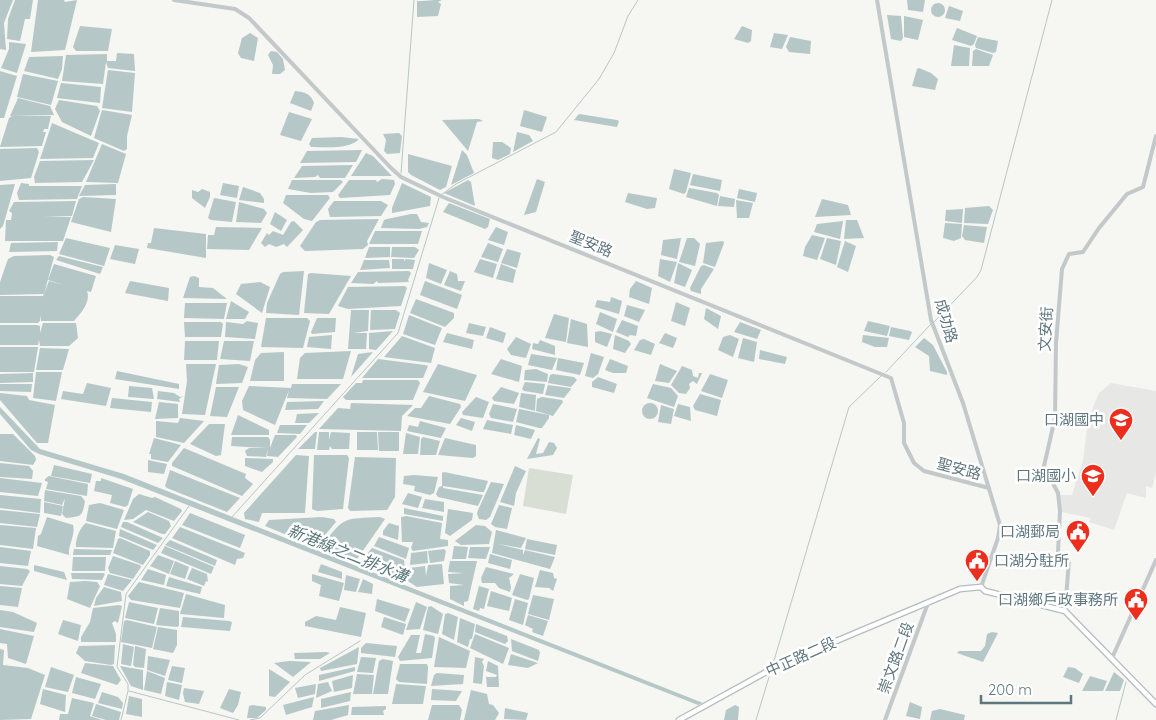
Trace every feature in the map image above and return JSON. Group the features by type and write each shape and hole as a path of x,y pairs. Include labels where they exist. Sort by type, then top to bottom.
{"main road":[{"name":"中正路二段","path":"679,720 779,665 960,589 980,587"},
{"path":"980,587 985,591 1065,611 1156,704"}],"street":[{"name":"聖安路","path":"174,0 235,9 249,18 401,176 443,196 892,378 904,423 904,443 914,463 924,470 989,488"},
{"name":"成功路","path":"877,0 932,324 961,396 1000,530 980,587"},
{"name":"文安街","path":"1065,611 1069,560 1058,552 1060,511 1058,493 1044,466 1055,418 1056,343 1062,269 1069,254 1083,252 1088,248 1099,228 1127,194 1144,187 1156,136"},
{"path":"1112,658 1156,560"},
{"name":"崇文路二段","path":"885,720 928,603"}],"shaded area":[{"name":"口湖國中","path":"1111,383 1156,391 1156,473 1152,488 1146,486 1146,498 1127,493 1114,530 1089,522 1091,518 1061,512 1060,495 1072,495 1083,461 1088,420 1099,393"},
{"path":"529,468 573,475 566,514 523,506"}],"water":[{"path":"0,0 13,0 4,23 6,50 0,49"},
{"path":"15,0 33,0 30,19 25,19 20,41 7,39 8,19"},
{"path":"38,0 64,0 65,2 77,0 65,50 31,52"},
{"path":"422,0 442,0 438,2 441,4 438,16 417,17 417,1 435,1"},
{"path":"907,0 925,0 923,12 908,10"},
{"path":"935,3 941,3 945,10 941,17 935,17 931,13 931,7"},
{"path":"949,6 963,11 960,21 945,18"},
{"path":"887,15 901,16 903,38 901,41 891,39"},
{"path":"904,16 923,20 918,40 904,37"},
{"path":"80,26 112,29 108,51 76,51 73,47"},
{"path":"742,26 752,30 751,41 748,43 734,39"},
{"path":"957,28 977,36 974,44 971,46 952,40"},
{"path":"250,33 258,38 254,61 241,58 238,53 242,38"},
{"path":"774,33 788,35 782,49 770,47"},
{"path":"790,37 811,41 810,54 789,52 786,47"},
{"path":"978,37 998,41 996,52 993,53 976,48 975,45"},
{"path":"9,42 26,44 17,73 1,68 9,49"},
{"path":"954,45 970,48 969,66 951,66"},
{"path":"976,49 993,55 989,66 972,66 973,51"},
{"path":"271,51 277,52 283,59 285,70 280,74 272,74 273,65 268,55"},
{"path":"117,53 134,54 135,71 108,68 106,62 103,84 62,81 66,55 107,54 107,61 116,61"},
{"path":"63,56 62,69 58,79 24,71 29,57"},
{"path":"919,68 931,73 938,79 935,90 912,86 917,69"},
{"path":"108,70 135,73 132,112 102,108"},
{"path":"0,71 17,76 4,118 0,118"},
{"path":"23,74 58,81 51,105 17,97"},
{"path":"61,83 101,87 100,103 57,98"},
{"path":"295,91 305,93 311,97 314,103 311,111 290,103"},
{"path":"18,98 50,106 54,115 10,116"},
{"path":"59,100 97,106 100,111 91,136 62,122 55,109"},
{"path":"102,110 132,115 127,136 127,149 124,151 94,138"},
{"path":"524,110 547,117 542,132 520,126"},
{"path":"289,112 312,119 301,141 280,135"},
{"path":"579,114 619,121 617,127 574,120"},
{"path":"12,116 51,116 48,129 44,129 43,132 46,132 42,146 0,147 9,118"},
{"path":"479,119 483,121 477,122 468,151 442,120"},
{"path":"52,123 99,143 93,158 40,159"},
{"path":"517,132 529,135 533,141 513,152"},
{"path":"399,133 402,136 400,153 387,154 384,151 386,140 383,134"},
{"path":"341,137 359,139 355,143 336,147 311,147 309,144 312,138"},
{"path":"493,142 502,142 511,148 510,154 498,160 492,158"},
{"path":"102,144 126,154 118,183 86,182"},
{"path":"37,148 39,152 31,178 0,181 0,149"},
{"path":"362,150 356,162 300,163 307,151"},
{"path":"462,150 467,155 474,173 451,185"},
{"path":"366,153 373,156 392,176 351,176"},
{"path":"408,154 452,166 446,187 440,190 411,175 408,172"},
{"path":"94,160 82,182 35,183 34,177 40,161"},
{"path":"353,165 345,178 320,178 318,175 315,177 294,178 302,166"},
{"path":"674,169 691,173 684,194 669,189"},
{"path":"693,174 722,180 720,191 690,185"},
{"path":"382,179 394,180 395,184 390,195 340,198 338,195 349,180 376,180 377,182"},
{"path":"537,179 545,182 536,212 524,215"},
{"path":"292,180 341,180 343,182 333,192 311,193 288,189"},
{"path":"468,180 471,182 475,206 444,193"},
{"path":"21,183 29,184 29,186 82,186 77,199 19,200 17,193"},
{"path":"223,183 239,186 237,198 220,195"},
{"path":"402,183 431,197 430,206 392,213 392,208"},
{"path":"15,184 3,226 0,229 0,185"},
{"path":"116,184 116,195 79,196 85,185"},
{"path":"243,187 260,193 264,203 239,200"},
{"path":"689,188 717,193 719,195 717,206 686,197"},
{"path":"202,189 210,192 205,208 192,198 192,190 198,192"},
{"path":"739,189 757,193 755,202 737,198"},
{"path":"628,193 657,198 655,208 647,209 625,202"},
{"path":"286,195 328,195 330,198 312,221 304,219 283,203"},
{"path":"720,196 735,199 734,207 718,206"},
{"path":"83,197 116,199 111,232 71,222 79,199"},
{"path":"214,198 236,202 232,222 208,218"},
{"path":"822,199 848,205 851,215 815,217"},
{"path":"736,200 753,203 749,218 737,218"},
{"path":"76,201 72,216 44,216 71,217 63,241 5,241 6,220 11,220 12,213 9,211 14,202"},
{"path":"334,201 381,201 388,205 381,216 330,217 328,209"},
{"path":"239,202 264,209 267,213 261,223 236,222"},
{"path":"449,203 490,219 488,227 485,229 443,212"},
{"path":"989,206 993,210 988,224 964,223 965,208"},
{"path":"963,209 962,223 945,221 946,210"},
{"path":"275,212 287,220 281,231 270,224"},
{"path":"417,214 421,222 429,223 427,227 419,229 381,228 384,220"},
{"path":"379,219 367,241 368,245 363,249 305,251 300,246 316,222 320,220"},
{"path":"846,220 857,220 864,238 844,239"},
{"path":"294,221 303,230 287,247 284,244 276,247 269,244 265,247 261,243 267,233 269,235 273,231 283,235 291,222"},
{"path":"843,221 840,239 814,232 817,224"},
{"path":"945,223 962,224 961,238 954,241 943,238"},
{"path":"964,225 987,227 984,243 965,240 962,236"},
{"path":"216,227 262,228 249,250 207,249 208,235 214,235"},
{"path":"496,227 508,232 504,245 488,240"},
{"path":"154,228 206,234 206,258 147,248 148,243 151,243"},
{"path":"375,231 422,231 418,244 369,244"},
{"path":"812,235 825,238 817,260 803,256 805,247"},
{"path":"66,238 110,248 104,266 59,254"},
{"path":"681,238 677,259 661,255 663,240"},
{"path":"687,238 694,238 700,244 695,266 679,262"},
{"path":"827,238 841,241 836,265 820,259"},
{"path":"723,241 724,243 715,267 703,263 706,243"},
{"path":"845,241 856,246 848,272 837,267"},
{"path":"58,242 57,251 9,252 11,243"},
{"path":"488,243 503,249 498,262 481,257"},
{"path":"115,245 139,249 135,264 110,259"},
{"path":"369,247 390,247 390,257 365,258"},
{"path":"392,247 415,247 419,250 414,258 391,257"},
{"path":"507,249 521,253 517,268 501,263"},
{"path":"50,255 54,257 44,294 0,295 0,282 8,259 14,256"},
{"path":"59,256 103,267 100,274 56,260"},
{"path":"392,259 415,260 413,269 392,269"},
{"path":"480,259 497,264 493,278 474,272"},
{"path":"660,259 677,262 670,282 658,276"},
{"path":"364,260 389,260 390,268 360,270"},
{"path":"429,263 447,270 441,284 426,278"},
{"path":"678,263 692,270 685,287 674,283"},
{"path":"54,264 96,276 91,292 87,291 88,299 85,307 74,321 41,321 41,315 38,323 0,323 0,296 43,296 49,281 64,285 48,280"},
{"path":"501,264 516,270 513,283 496,279"},
{"path":"704,265 714,269 701,289 701,294 691,291 690,288 701,266"},
{"path":"304,271 299,315 266,313 267,303 280,274 283,272"},
{"path":"409,271 411,273 409,282 378,283 377,281 373,284 351,283 358,272"},
{"path":"450,271 457,274 458,281 465,281 461,291 444,285"},
{"path":"308,274 351,276 329,314 304,313"},
{"path":"190,277 199,278 199,287 213,288 227,299 183,298"},
{"path":"130,281 169,288 168,301 125,293"},
{"path":"425,281 462,295 457,309 420,295"},
{"path":"636,281 652,288 649,304 629,297 630,289"},
{"path":"260,282 270,287 262,313 236,294 241,284"},
{"path":"405,286 407,288 401,306 348,309 338,306 348,287"},
{"path":"611,297 622,301 619,314 595,307 597,300 610,302"},
{"path":"416,299 454,313 454,318 445,327 410,313"},
{"path":"231,301 249,312 245,319 226,319"},
{"path":"676,302 690,308 685,326 671,321"},
{"path":"185,303 227,303 224,319 184,318"},
{"path":"627,305 645,310 639,322 624,316"},
{"path":"706,308 721,316 718,329 704,319"},
{"path":"351,310 369,310 368,331 353,333 367,333 366,349 348,349"},
{"path":"371,310 396,310 400,313 395,329 370,330"},
{"path":"600,312 617,319 613,332 596,324"},
{"path":"554,314 569,318 566,342 545,338"},
{"path":"409,315 442,328 435,345 403,334"},
{"path":"266,318 307,318 310,321 303,348 261,347"},
{"path":"317,318 336,318 335,332 312,334 311,332"},
{"path":"571,319 587,324 588,347 567,343"},
{"path":"622,320 638,326 636,336 630,335 628,337 616,332"},
{"path":"247,321 258,323 255,339 225,337 226,322 243,324"},
{"path":"868,321 890,326 887,336 864,331"},
{"path":"184,322 221,322 223,324 221,337 185,337"},
{"path":"740,322 761,330 757,339 734,332"},
{"path":"43,323 76,323 78,338 69,346 40,346 39,340 38,345 0,345 0,325 37,325 40,326 40,333"},
{"path":"469,323 486,327 483,336 466,333"},
{"path":"490,327 506,333 503,343 486,338"},
{"path":"891,327 912,332 909,340 889,336"},
{"path":"393,331 376,350 369,349 369,333"},
{"path":"600,331 612,334 607,347 595,342 595,332"},
{"path":"447,333 474,340 472,349 443,342"},
{"path":"665,333 677,338 673,348 659,343"},
{"path":"332,335 331,349 307,347 309,337"},
{"path":"615,335 629,341 631,344 625,353 613,349"},
{"path":"730,335 739,339 733,357 718,350 723,337"},
{"path":"863,335 889,338 887,347 875,347 862,342"},
{"path":"402,336 435,348 431,363 384,357"},
{"path":"516,337 531,344 526,358 511,355 507,349"},
{"path":"743,338 757,342 754,362 738,358"},
{"path":"924,338 933,345 947,375 930,371 929,356 915,347"},
{"path":"644,339 655,344 651,355 634,350 640,340"},
{"path":"540,340 555,346 555,355 532,349 533,343 538,344"},
{"path":"185,341 219,341 217,360 184,360"},
{"path":"224,341 254,341 250,361 220,359"},
{"path":"0,347 38,347 34,372 0,372"},
{"path":"40,348 69,349 63,370 36,370"},
{"path":"760,350 787,357 785,364 759,359"},
{"path":"351,351 343,379 297,379 300,358 305,353"},
{"path":"284,352 284,381 250,381 255,360 261,353"},
{"path":"373,352 351,377 358,354"},
{"path":"591,353 604,357 598,374 593,378 585,376"},
{"path":"531,354 557,358 552,370 528,365"},
{"path":"558,358 584,363 580,375 556,370"},
{"path":"378,359 428,366 423,378 362,378"},
{"path":"501,359 522,366 519,382 491,374"},
{"path":"610,359 628,366 626,373 613,373 605,370"},
{"path":"186,364 216,364 205,415 182,414 187,381"},
{"path":"239,364 248,367 242,383 216,384 219,365"},
{"path":"438,364 477,375 465,401 423,392"},
{"path":"660,364 677,371 669,383 655,381"},
{"path":"682,366 692,370 693,376 698,378 699,373 702,373 697,384 693,381 689,384 690,388 686,394 679,393 671,385"},
{"path":"536,369 548,374 547,382 524,380 525,370"},
{"path":"117,371 179,384 179,389 115,379"},
{"path":"36,372 62,372 56,401 33,398"},
{"path":"33,373 33,382 0,383 0,374"},
{"path":"710,374 728,380 722,398 701,391"},
{"path":"550,375 574,377 577,380 571,387 548,383"},
{"path":"598,377 617,384 614,393 592,387 592,382"},
{"path":"363,380 418,380 420,383 413,400 346,400 343,397 356,383 362,383"},
{"path":"525,382 545,384 543,394 524,391 522,389"},
{"path":"87,383 111,388 106,406 61,399 63,391 83,394"},
{"path":"0,384 32,384 31,392 0,391"},
{"path":"292,384 341,384 327,399 287,398 289,390 275,425 243,410 242,401 249,386 291,388"},
{"path":"653,384 671,388 678,396 674,407 647,398"},
{"path":"548,385 571,389 564,398 545,395"},
{"path":"129,386 152,388 154,399 128,397"},
{"path":"216,387 239,387 227,417 210,416"},
{"path":"501,387 519,393 514,404 494,401 492,398"},
{"path":"158,391 174,393 180,397 183,396 179,399 180,402 157,399"},
{"path":"0,393 27,396 29,400 55,405 48,443 37,443 0,400"},
{"path":"521,393 536,395 535,411 519,407"},
{"path":"700,394 721,400 717,416 695,410 693,406"},
{"path":"429,396 460,404 461,407 450,424 407,416 415,408 421,408"},
{"path":"476,397 489,402 483,418 463,415 462,412"},
{"path":"542,397 562,400 563,402 553,416 536,411 537,399"},
{"path":"112,398 152,402 151,412 110,408"},
{"path":"324,401 318,409 285,410 287,402"},
{"path":"159,402 178,404 178,418 155,419"},
{"path":"351,403 413,405 402,416 401,431 319,429 338,408 350,409"},
{"path":"647,403 653,403 658,408 656,417 647,419 642,414 642,408"},
{"path":"493,404 517,409 513,422 491,418 489,414"},
{"path":"678,404 690,407 691,421 674,416"},
{"path":"661,405 674,409 671,424 658,422"},
{"path":"0,407 40,449 124,474 703,703 698,705 121,479 39,454 31,450 0,414"},
{"path":"519,409 549,415 549,418 542,428 516,422"},
{"path":"319,413 309,423 295,423 297,414"},
{"path":"238,415 269,430 269,435 231,435"},
{"path":"180,418 204,421 184,443 156,437 156,421 178,423"},
{"path":"461,418 475,422 472,431 456,425"},
{"path":"487,420 513,425 511,434 483,429"},
{"path":"420,421 446,428 441,438 407,431 409,425 418,427"},
{"path":"209,424 225,424 221,455 216,456 190,444"},
{"path":"280,425 307,425 300,434 277,433"},
{"path":"516,425 535,430 531,439 514,435"},
{"path":"317,432 315,449 298,449"},
{"path":"319,432 329,432 329,440 331,432 350,433 349,449 332,449 330,446 329,450 317,450"},
{"path":"357,432 377,432 378,450 357,450"},
{"path":"378,432 399,432 399,451 379,451"},
{"path":"406,433 420,437 418,454 403,454"},
{"path":"0,434 13,434 35,456 36,460 33,465 0,461"},
{"path":"275,435 296,435 297,437 278,457 267,456 268,449 266,457 247,456 245,451 249,448 267,448 231,446 232,437 268,437 270,448"},
{"path":"423,437 440,441 436,455 420,455 421,439"},
{"path":"154,438 181,445 168,462 151,459 151,454 149,454"},
{"path":"445,438 476,445 476,456 473,458 438,455"},
{"path":"538,438 540,439 536,454 543,453 549,442 554,443 557,448 553,455 527,459"},
{"path":"184,448 246,474 245,478 253,484 242,496 172,466 172,463"},
{"path":"296,455 309,456 305,513 262,513 259,522 245,519 244,513"},
{"path":"314,455 347,455 349,458 343,509 317,511 312,509"},
{"path":"355,457 396,458 395,497 387,510 350,511 348,508"},
{"path":"245,458 273,459 273,462 262,472 245,466"},
{"path":"148,460 167,464 164,474 148,472"},
{"path":"0,463 29,466 33,471 32,479 0,477"},
{"path":"54,465 92,474 90,483 51,476"},
{"path":"515,466 526,471 516,493 514,506 500,502"},
{"path":"170,470 240,498 227,512 167,488 165,486"},
{"path":"442,473 488,481 484,492 443,486 443,488 483,495 478,506 438,497 436,494 439,487 442,486"},
{"path":"49,476 88,484 87,496 46,489 48,482 45,479"},
{"path":"404,476 438,477 434,493 430,495 414,491 415,486 403,484"},
{"path":"0,478 42,483 38,496 0,492"},
{"path":"101,478 133,489 128,505 125,507 110,503 112,495 94,491 96,481 101,481"},
{"path":"491,482 504,484 490,517 486,520 479,519 478,510"},
{"path":"45,490 81,496 85,501 82,513 78,516 66,518 62,514 65,498 62,505 44,501"},
{"path":"408,493 422,497 418,508 402,504"},
{"path":"139,494 152,498 155,497 182,511 174,521 146,510 133,519 124,520 133,499"},
{"path":"0,495 41,499 40,513 0,508"},
{"path":"425,499 444,502 444,512 422,508"},
{"path":"44,502 63,506 61,516 44,513"},
{"path":"100,503 124,510 117,529 86,521 89,505"},
{"path":"499,505 512,508 507,529 495,527 491,524"},
{"path":"404,508 443,516 443,521 404,514"},
{"path":"448,509 473,513 472,520 450,536 445,533"},
{"path":"0,510 40,514 37,527 0,523"},
{"path":"148,512 169,521 171,526 165,534 133,522"},
{"path":"190,513 245,535 240,548 182,525"},
{"path":"406,516 442,523 440,539 448,540 448,546 413,551 411,548 413,542 402,542 401,517"},
{"path":"47,517 73,525 69,555 37,546 38,536 41,534"},
{"path":"322,517 334,519 336,522 314,546 265,526 269,520"},
{"name":"新港線之二排水溝","path":"380,517 385,519 355,562 323,549 323,545 330,536 346,521"},
{"path":"123,522 163,538 158,543 121,527"},
{"path":"86,523 116,531 113,548 76,547 78,534"},
{"path":"389,523 399,526 398,540 383,535 383,531"},
{"path":"0,525 36,528 33,549 0,545"},
{"path":"476,525 485,526 492,532 489,544 461,545 455,541"},
{"path":"180,527 245,553 243,558 237,559 235,565 172,538"},
{"path":"120,529 157,545 153,550 119,536"},
{"path":"496,530 526,538 521,548 498,544 523,550 523,555 525,550 555,557 550,569 492,553"},
{"path":"379,537 409,548 406,559 374,546"},
{"path":"120,538 150,551 150,555 143,565 113,553"},
{"path":"527,539 557,545 555,555 525,549"},
{"path":"170,540 217,560 215,566 165,545"},
{"path":"165,546 214,567 211,574 161,553"},
{"path":"454,546 468,547 466,559 452,559"},
{"path":"0,547 31,551 28,566 0,563"},
{"path":"470,547 490,547 486,559 468,558"},
{"path":"372,548 404,560 405,570 370,557 367,554"},
{"path":"74,549 112,550 110,555 73,555"},
{"path":"444,549 446,551 444,561 430,563 428,551"},
{"path":"427,551 428,563 410,565 411,553"},
{"path":"490,554 512,560 510,569 488,563"},
{"path":"158,555 174,561 169,574 150,566"},
{"path":"113,556 140,565 141,567 133,579 110,573 108,568"},
{"path":"73,557 106,557 105,571 72,571"},
{"path":"365,557 383,564 379,571 362,564"},
{"path":"175,561 189,567 185,579 170,574"},
{"path":"450,561 477,561 468,601 464,602 464,606 450,599 450,586 464,585 449,583 448,574 464,573 448,572"},
{"path":"321,564 342,572 342,579 318,572"},
{"path":"384,564 400,571 400,578 381,572"},
{"path":"442,564 444,584 417,587 406,580 409,568 425,566 426,576 428,565"},
{"path":"34,565 64,572 67,580 34,571"},
{"path":"0,566 30,571 22,586 0,584"},
{"path":"486,567 514,574 509,578 510,592 499,588 495,583 482,583 481,578"},
{"path":"192,568 207,574 208,582 206,581 204,586 187,579"},
{"path":"148,569 166,575 164,585 141,580"},
{"path":"540,570 553,573 554,578 557,579 553,591 549,588 535,587"},
{"path":"71,573 105,574 102,580 72,579"},
{"path":"108,574 132,580 123,591 104,585"},
{"path":"312,574 344,583 339,601 319,596 321,585 312,581"},
{"path":"520,574 534,578 529,599 527,600 512,595"},
{"path":"346,575 360,579 356,592 344,590"},
{"path":"169,577 202,587 200,594 166,586"},
{"path":"363,579 373,584 372,594 358,592"},
{"path":"70,582 97,582 100,586 90,608 67,599"},
{"path":"139,582 184,593 180,608 131,600 128,596"},
{"path":"0,586 22,588 18,607 0,605"},
{"path":"479,586 489,589 484,609 480,608 479,611 473,609"},
{"path":"104,587 121,592 122,601 94,606 96,598"},
{"path":"491,591 512,598 509,611 487,606"},
{"path":"186,594 225,605 224,618 180,614"},
{"path":"533,595 554,599 549,620 528,614"},
{"path":"377,599 410,609 405,622 375,611"},
{"path":"515,599 528,603 523,625 509,620"},
{"path":"129,602 158,608 154,624 125,618"},
{"path":"416,602 427,607 420,629 406,630"},
{"path":"122,606 118,623 115,621 112,623 116,634 116,642 81,642 81,637 90,622 93,608"},
{"path":"431,606 443,614 438,634 423,630 428,607"},
{"path":"340,607 366,613 361,637 305,626 305,622 316,616 336,620"},
{"path":"160,608 179,611 179,626 156,625"},
{"path":"0,610 13,612 37,623 34,632 0,627"},
{"path":"448,613 458,617 454,640 442,634 445,614"},
{"path":"528,615 548,621 543,636 532,632 533,629 525,625"},
{"path":"183,617 232,622 230,631 181,627"},
{"path":"384,617 406,624 403,635 381,627"},
{"path":"460,618 475,624 468,647 457,642"},
{"path":"63,620 81,625 78,641 58,634"},
{"path":"127,620 157,627 152,648 121,642 124,621"},
{"path":"476,624 507,636 508,641 505,644 475,632"},
{"path":"158,627 177,630 177,645 173,653 153,649"},
{"path":"0,629 34,636 26,664 8,658 7,644 0,643"},
{"path":"992,632 998,633 983,662 957,653 959,651 981,651 985,646 987,634"},
{"path":"425,634 435,638 432,658 400,661 398,657 411,635 420,635 416,653 421,653"},
{"path":"475,634 509,648 503,664 470,648"},
{"path":"439,637 470,651 466,668 434,667"},
{"path":"511,639 539,650 538,661 512,651"},
{"path":"366,643 397,646 395,657 361,653 361,648"},
{"path":"123,644 134,647 131,666 121,664"},
{"path":"115,645 114,664 111,665 85,661 76,653 79,646"},
{"path":"135,646 146,649 144,668 133,665"},
{"path":"359,647 357,664 321,671 320,668"},
{"path":"0,649 4,650 3,665 28,668 45,675 31,719 0,720"},
{"path":"294,653 330,653 320,659 295,659"},
{"path":"511,654 538,663 528,668 508,665"},
{"path":"148,656 170,660 165,676 147,670"},
{"path":"361,657 376,658 373,673 357,672"},
{"path":"475,657 484,659 482,662 484,666 482,684 473,683"},
{"path":"383,659 393,661 388,694 373,694 379,661"},
{"path":"289,661 311,662 293,677 274,663"},
{"path":"488,661 498,666 499,687 487,687 486,677 496,677 497,675 486,671"},
{"path":"85,663 113,666 121,680 117,685 81,673"},
{"path":"400,664 427,664 427,684 399,682 396,679"},
{"path":"120,666 143,670 143,690 131,686"},
{"path":"172,666 185,668 182,683 168,680"},
{"path":"51,667 74,675 68,692 45,687"},
{"path":"355,667 355,671 319,681 319,675"},
{"path":"1068,667 1075,668 1083,674 1079,683 1063,677"},
{"path":"269,669 290,682 275,697 269,696"},
{"path":"147,671 165,678 161,694 144,690"},
{"path":"1114,672 1124,680 1120,691 1105,691"},
{"path":"437,673 464,675 463,684 431,686 434,675"},
{"path":"357,674 374,675 372,694 353,694"},
{"path":"353,675 352,688 334,692 332,681"},
{"path":"1090,676 1107,681 1103,691 1082,691"},
{"path":"76,677 101,684 95,699 72,693"},
{"path":"167,682 182,685 179,700 165,696"},
{"path":"328,682 332,691 316,698 318,684"},
{"path":"316,684 315,694 298,698 295,688"},
{"path":"396,684 426,686 423,704 392,704"},
{"path":"184,688 204,691 199,704 185,702"},
{"path":"43,689 66,695 65,712 40,704"},
{"path":"229,689 241,692 238,705 233,713 220,708"},
{"path":"432,689 462,691 456,701 431,700"},
{"path":"471,690 487,694 489,704 493,705 499,713 495,720 464,720"},
{"path":"102,692 118,697 123,703 122,709 98,703"},
{"path":"351,692 350,701 321,708 321,699"},
{"path":"129,696 142,699 142,717 126,714"},
{"path":"314,697 312,707 286,715 283,705"},
{"path":"72,698 94,703 90,716 102,720 59,720 60,714 68,714"},
{"path":"910,702 922,707 920,719 906,716"},
{"path":"96,704 121,712 119,720 106,720 92,716"},
{"path":"349,705 348,715 331,720 313,720 315,711"},
{"path":"432,705 459,705 462,710 460,720 428,720"},
{"path":"735,705 739,707 738,720 724,720 726,710"},
{"path":"249,706 266,707 266,710 257,718 247,718"},
{"path":"386,706 386,709 383,711 384,715 351,715 352,707"},
{"path":"505,708 528,713 526,720 504,719"},
{"path":"940,709 965,715 964,720 930,720 932,711"}],"waterway":[{"path":"401,173 414,0"},
{"path":"441,195 456,184 556,132 599,79 614,53 628,16 638,0"},
{"path":"934,322 977,277 981,270 1052,0"},
{"path":"231,518 398,333 439,198"},
{"path":"886,372 931,324"},
{"path":"773,664 849,407 881,376"},
{"path":"121,720 128,684 117,667 126,594 189,506"},
{"path":"250,720 260,718 305,675 360,641"},
{"path":"756,720 769,677"},
{"path":"1116,720 1126,682"},
{"path":"129,691 239,720"}],"place":[{"name":"口湖國中","path":"1121,441"},
{"name":"口湖國小","path":"1093,497"},
{"name":"口湖郵局","path":"1078,553"},
{"name":"口湖分駐所","path":"977,582"},
{"name":"口湖鄉戶政事務所","path":"1136,621"}]}
